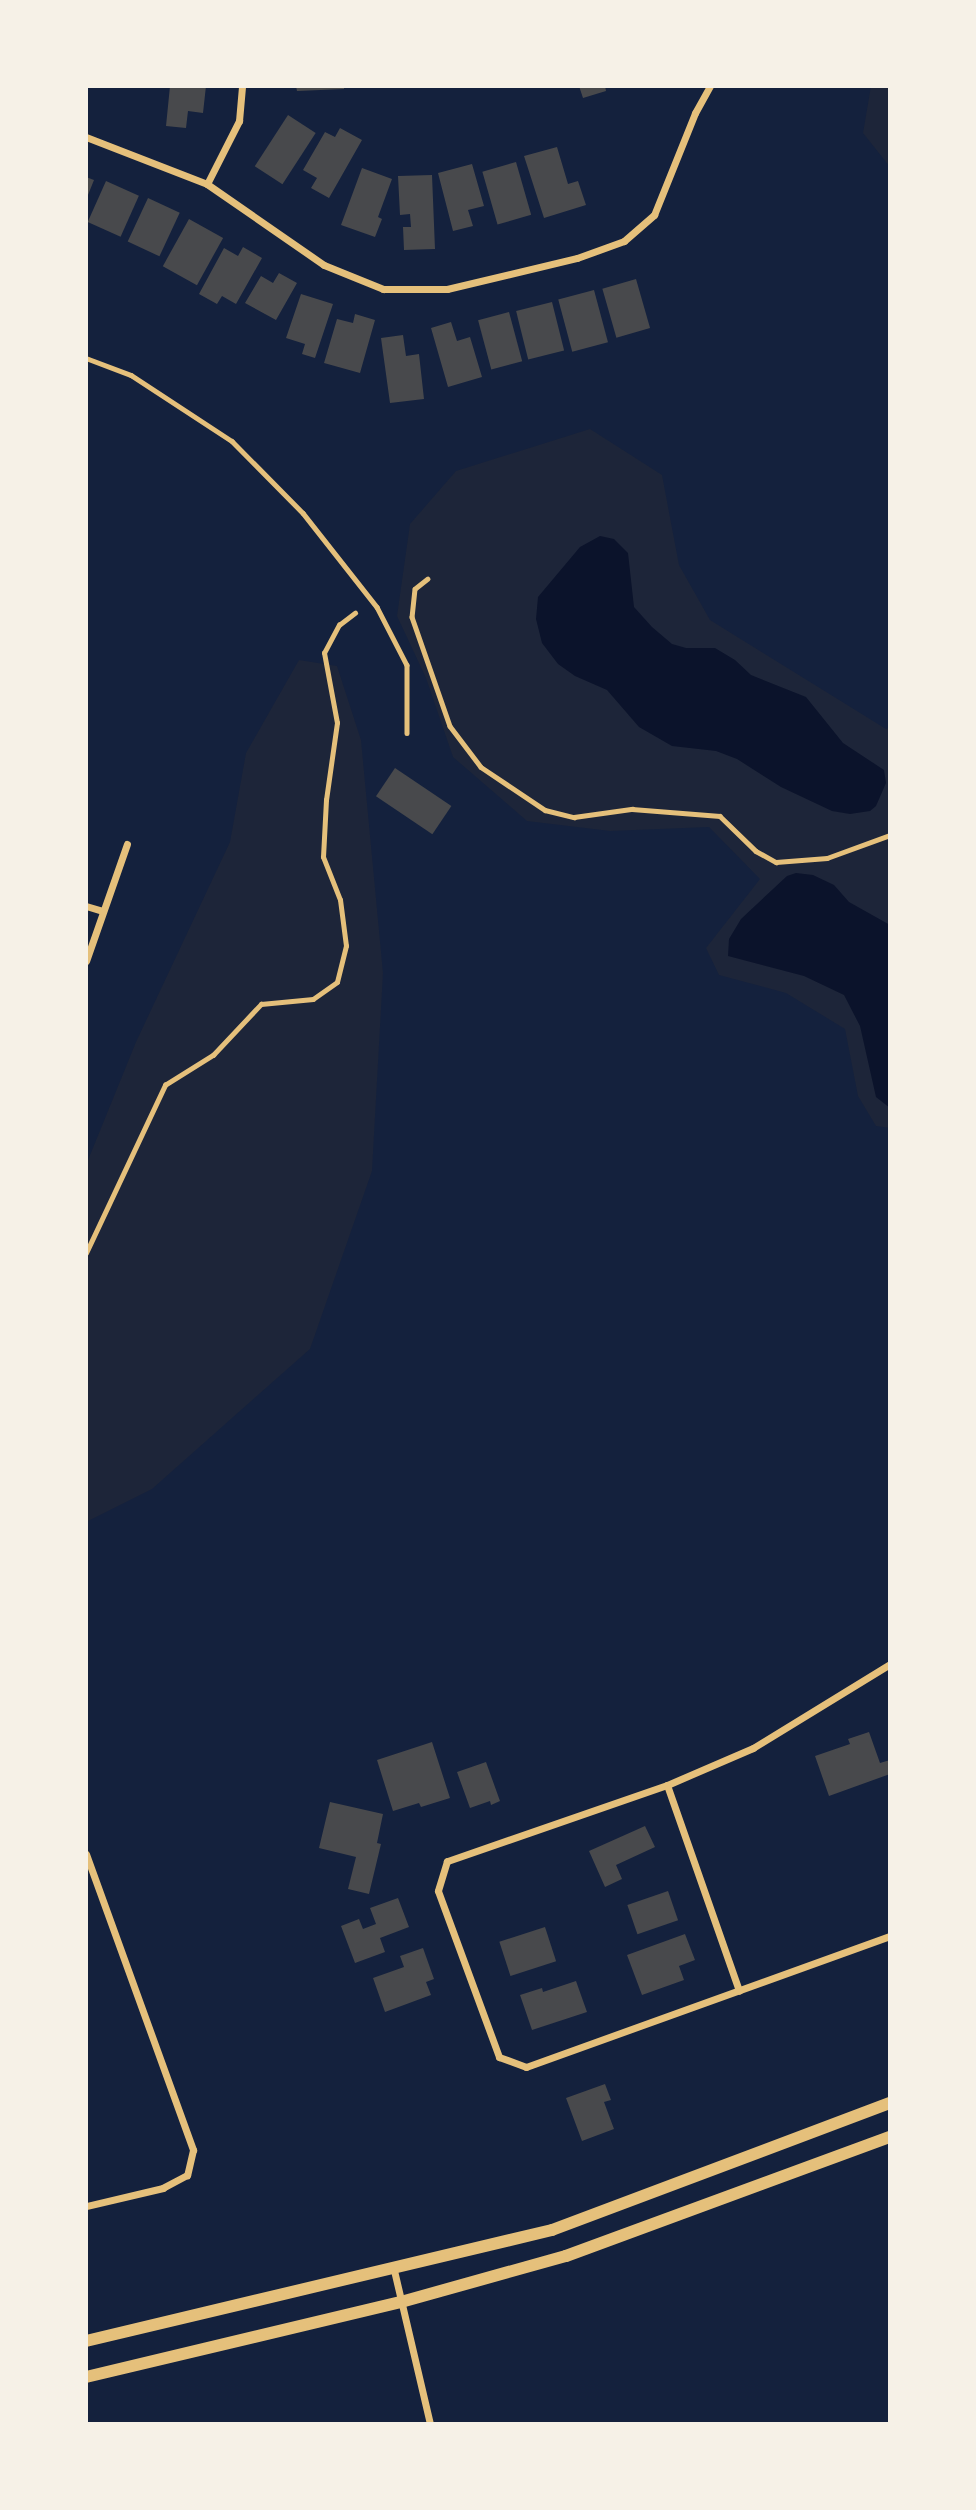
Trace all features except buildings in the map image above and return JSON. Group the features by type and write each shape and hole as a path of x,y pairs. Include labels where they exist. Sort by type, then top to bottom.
{"main road":[{"path":"86,2341 552,2230 890,2103"},
{"path":"86,2377 401,2302 566,2256 890,2137"}],"street":[{"path":"208,184 239,121 242,86"},
{"path":"86,137 208,184 324,265 383,289 447,289 577,258 624,241 654,215 695,113 710,86"},
{"path":"86,961 127,844"},
{"path":"86,906 102,911"},
{"path":"890,1664 753,1748 667,1784 447,1861 438,1891 499,2057 526,2067 890,1936"},
{"path":"667,1784 739,1991"},
{"path":"86,1854 193,2150 187,2175 163,2188 86,2206"},
{"path":"393,2266 430,2424"}],"lane":[{"path":"86,358 131,374 232,441 303,513 377,607 407,665 407,733"},
{"path":"428,579 415,589 412,617 450,726 481,767 545,810 574,817 632,809 720,816 757,851 776,862 827,858 890,835"},
{"path":"86,1253 165,1085 212,1055 261,1004 313,999 337,982 346,946 340,900 323,857 326,800 337,723 324,653 338,625 355,613"}],"shaded area":[{"path":"871,86 890,86 890,167 863,133"},
{"path":"590,429 662,475 679,565 710,620 886,729 890,727 890,1128 876,1126 858,1096 845,1029 786,993 719,975 706,948 760,879 709,827 610,831 527,821 453,757 426,678 397,616 410,524 456,471"},
{"path":"600,536 614,539 628,553 634,607 672,644 686,648 715,648 735,660 751,675 806,697 843,743 884,770 886,783 876,806 870,811 850,814 832,811 781,787 737,759 716,751 672,746 639,727 607,690 575,676 558,664 542,643 536,619 538,597 580,547"},
{"path":"299,660 337,666 361,740 383,973 372,1171 310,1349 152,1489 86,1522 86,1165 136,1042 230,842 246,753"},
{"path":"796,873 813,875 834,885 849,902 890,925 890,1108 876,1097 860,1026 844,995 804,976 728,956 729,939 741,919 787,876"}]}
